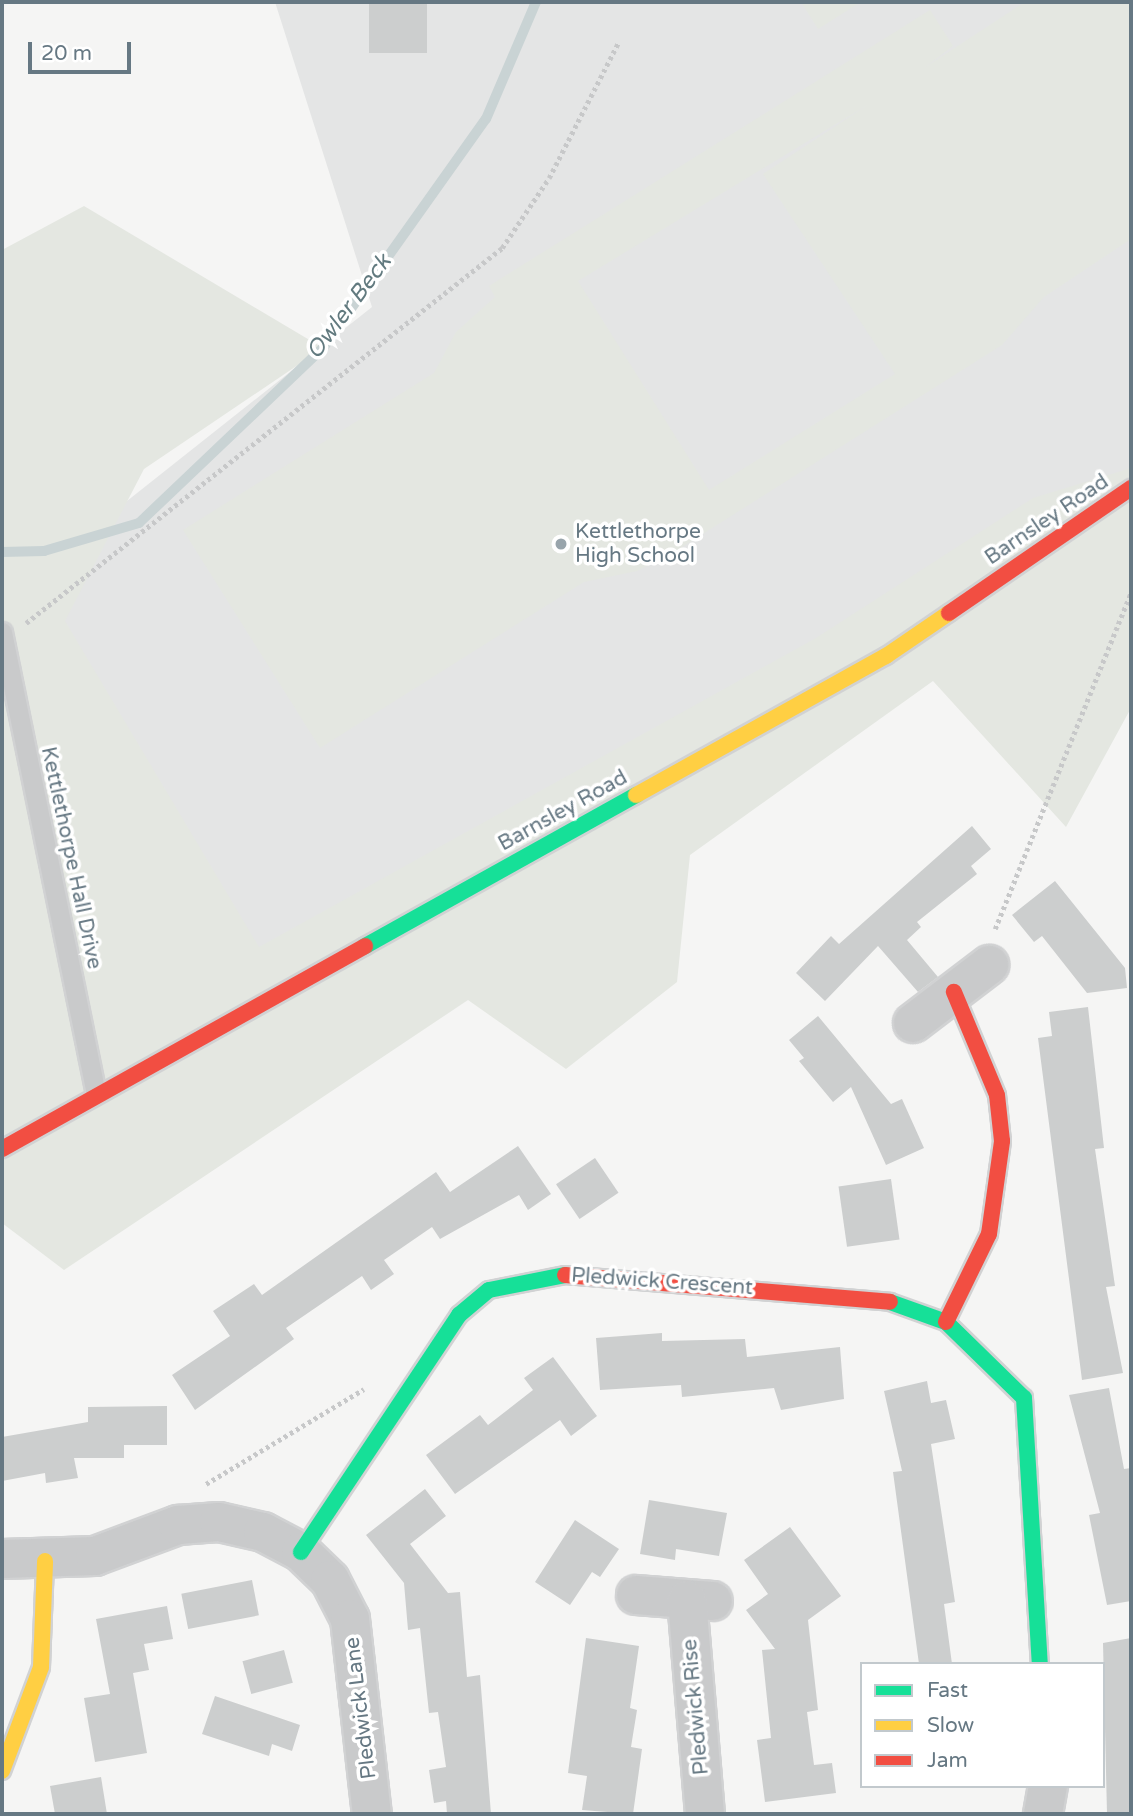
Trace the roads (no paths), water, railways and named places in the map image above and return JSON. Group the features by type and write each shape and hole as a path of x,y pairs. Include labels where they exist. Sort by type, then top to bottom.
{"street":[{"name":"Barnsley Road","path":"2,1149 96,1093 886,656 1131,488"},
{"path":"914,1023 989,965"},
{"path":"946,1322 989,1234 1002,1141 997,1095 954,992"},
{"name":"Pledwick Crescent","path":"301,1552 459,1315 489,1290 521,1280 568,1273 651,1278 896,1303 946,1322 1024,1398 1040,1662"},
{"name":"Pledwick Lane","path":"2,1559 46,1561 95,1556 178,1525 219,1522 263,1532 301,1552 330,1580 351,1619 372,1814"},
{"path":"2,1771 41,1667 46,1561"},
{"name":"Pledwick Rise","path":"636,1595 700,1601 705,1814"},
{"path":"1043,1814 1048,1788"}],"lane":[{"name":"Kettlethorpe Hall Drive","path":"3,636 96,1093"}],"waterway":[{"name":"Owler Beck","path":"2,552 44,551 139,523 323,348 486,119 536,2"}],"place":[{"name":"Kettlethorpe High School","path":"561,544"}]}
